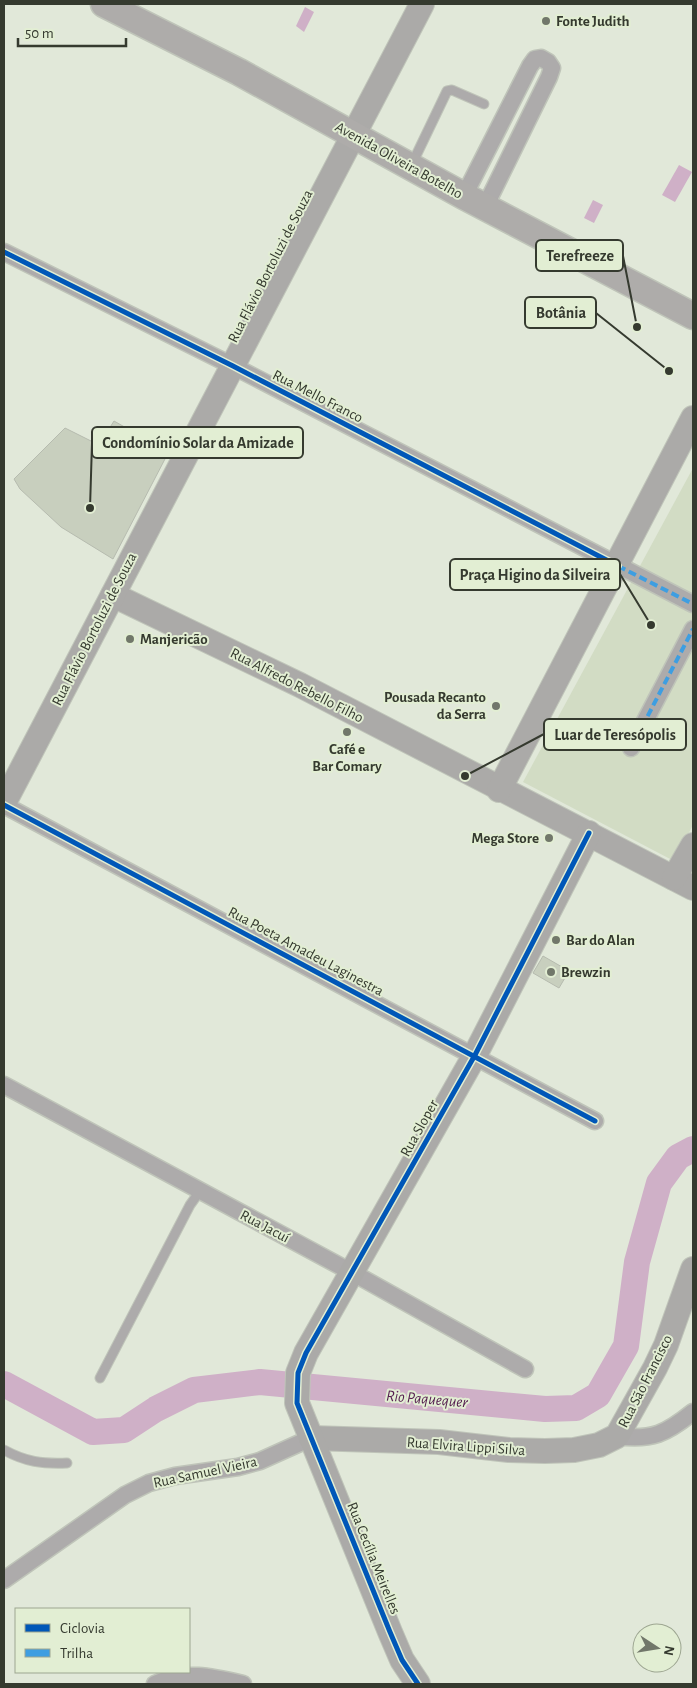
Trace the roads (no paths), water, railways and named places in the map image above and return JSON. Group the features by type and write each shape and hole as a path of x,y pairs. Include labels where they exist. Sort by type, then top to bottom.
{"main road":[{"name":"Avenida Oliveira Botelho","path":"104,4 239,72 475,202 693,316"}],"street":[{"name":"Rua Flávio Bortoluzi de Souza","path":"4,804 352,134 422,4"},
{"path":"541,58 548,62 552,68 549,77 475,202 530,66 535,59 541,58"},
{"name":"Rua Mello Franco","path":"4,252 233,366 693,604"},
{"path":"499,790 618,566 693,418"},
{"name":"Rua Alfredo Rebello Filho","path":"112,595 300,685 499,790 589,833 684,883"},
{"path":"631,748 693,629"},
{"name":"Rua Poeta Amadeu Laginestra","path":"4,804 595,1121"},
{"name":"Rua Sloper","path":"311,1438 297,1403 298,1373 306,1353 475,1055 589,833"},
{"path":"684,883 693,845"},
{"name":"Rua Jacuí","path":"4,1085 353,1272 525,1370"},
{"name":"Rua São Francisco","path":"617,1436 666,1345 693,1269"},
{"path":"617,1436 638,1439 651,1437 665,1432 693,1412"},
{"name":"Rua Elvira Lippi Silva","path":"311,1438 439,1442 509,1450 574,1450 617,1436"},
{"name":"Rua Samuel Vieira","path":"4,1580 125,1495 149,1483 175,1476 238,1467 260,1461 311,1438"},
{"name":"Rua Cecília Meirelles","path":"311,1438 402,1660 418,1684"},
{"path":"155,1684 171,1676 209,1676 243,1684"}],"lane":[{"path":"411,167 447,91 452,90 484,104"},
{"path":"100,1378 190,1205 200,1191"},
{"path":"4,1450 27,1461 43,1464 67,1463"}],"waterway":[{"name":"Rio Paquequer","path":"4,1384 93,1432 124,1430 156,1409 194,1390 260,1382 545,1409 576,1408 598,1395 626,1346 637,1262 659,1183 678,1157 693,1149"}],"place":[{"name":"Fonte Judith","path":"546,21"},
{"name":"Terefreeze","path":"637,327"},
{"name":"Botânia","path":"669,371"},
{"name":"Condomínio Solar da Amizade","path":"90,508"},
{"name":"Praça Higino da Silveira","path":"651,625"},
{"name":"Manjericão","path":"130,639"},
{"name":"Pousada Recanto da Serra","path":"496,706"},
{"name":"Café e Bar Comary","path":"347,732"},
{"name":"Luar de Teresópolis","path":"465,776"},
{"name":"Mega Store","path":"549,838"},
{"name":"Bar do Alan","path":"556,940"},
{"name":"Brewzin","path":"551,972"}]}
